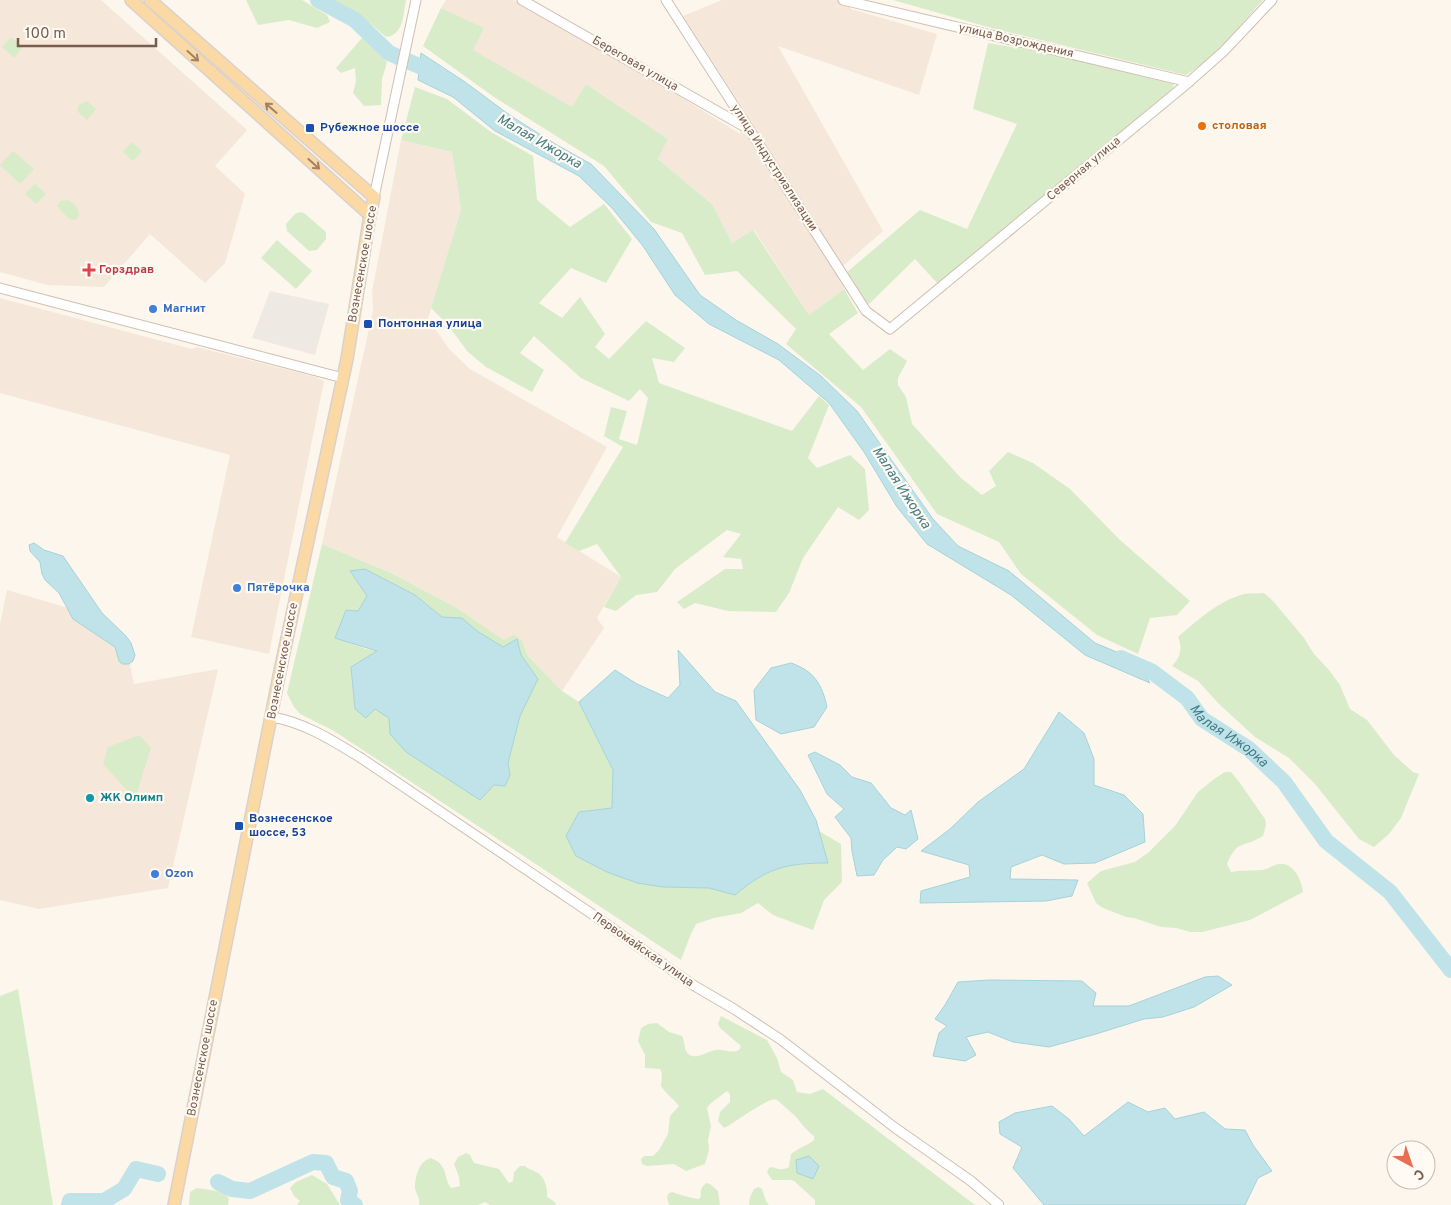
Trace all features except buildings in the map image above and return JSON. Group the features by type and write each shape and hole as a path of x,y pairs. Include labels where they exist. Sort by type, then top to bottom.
{"main road":[{"path":"131,0 370,215"},
{"path":"150,0 374,198"},
{"name":"Вознесенское шоссе","path":"174,1205 280,671 343,378 374,198"}],"street":[{"name":"Береговая улица","path":"522,0 748,129"},
{"name":"улица Индустриализации","path":"666,0 866,311 890,329"},
{"name":"улица Возрождения","path":"842,0 1189,82"},
{"name":"Северная улица","path":"890,329 1189,82 1224,51 1272,0"},
{"name":"Вознесенское шоссе","path":"374,198 416,3"},
{"path":"0,288 343,378"},
{"name":"Первомайская улица","path":"272,717 296,723 320,734 361,758 592,914 693,985 780,1039 894,1126 971,1180 1000,1205"}],"shaded area":[{"path":"0,0 101,0 247,130 215,166 245,194 225,263 205,283 150,234 104,287 47,285 0,272"},
{"path":"446,0 514,0 656,81 740,134 744,110 683,16 722,0 846,0 851,9 937,34 919,95 778,46 883,231 843,266 844,289 809,315 754,230 732,243 713,205 658,159 668,139 586,84 573,108 472,50 483,28 441,8"},
{"path":"401,140 452,152 461,210 428,319 450,350 470,369 607,447 557,537 621,577 597,618 604,628 562,691 528,656 522,640 504,640 457,608 393,574 322,544 373,310 372,292"},
{"path":"270,291 329,304 315,355 252,338"},
{"path":"0,298 192,349 197,347 316,377 324,381 269,654 191,637 230,455 0,393"},
{"path":"7,590 65,607 119,644 129,660 134,684 218,669 168,888 39,909 0,900 0,624"}],"green space":[{"path":"246,0 302,0 327,15 330,22 317,28 289,20 258,25"},
{"path":"332,0 406,0 402,23 396,32 386,37 370,23"},
{"path":"893,0 1263,0 1217,50 1186,75 991,28"},
{"path":"441,8 484,28 473,50 572,107 586,84 668,139 658,159 713,205 732,243 753,230 809,315 844,289 858,313 829,334 863,370 890,349 907,361 898,378 898,385 906,397 912,424 961,478 982,495 996,486 989,471 1008,452 1033,463 1070,489 1120,540 1190,601 1177,615 1150,618 1138,654 1097,635 1021,574 999,542 937,514 861,407 786,344 796,329 737,271 705,275 682,233 651,222 604,166 494,97 423,46"},
{"path":"11,37 23,47 14,58 2,47"},
{"path":"362,38 387,62 382,79 381,105 364,106 353,93 356,81 355,68 341,73 336,68"},
{"path":"988,43 1043,52 1174,84 1173,88 938,284 915,259 867,306 846,273 920,210 967,229 1017,124 973,109"},
{"path":"415,87 447,99 491,132 533,156 537,200 570,227 604,204 632,239 606,283 571,268 539,303 562,318 580,297 605,334 595,347 609,359 646,321 685,348 674,362 652,358 659,383 792,431 819,396 829,405 808,458 817,468 850,455 865,469 869,510 859,520 838,507 803,558 789,593 776,612 728,611 695,603 684,609 677,602 725,569 743,569 741,559 723,557 741,534 727,530 675,569 657,592 636,595 616,611 604,607 621,577 597,544 579,551 565,543 623,447 604,436 611,407 627,411 619,439 637,445 648,398 640,389 629,401 581,378 534,336 520,353 544,370 532,392 486,367 468,352 447,324 431,308 461,210 452,152 401,140"},
{"path":"87,101 96,109 87,120 77,111 79,105"},
{"path":"132,142 142,151 133,161 123,152"},
{"path":"13,151 34,169 20,184 0,165"},
{"path":"35,184 46,194 36,204 25,194"},
{"path":"68,200 78,210 79,215 76,220 69,219 57,206 60,201"},
{"path":"304,213 326,232 326,239 317,250 309,251 287,231 286,224 295,214"},
{"path":"277,240 312,271 296,289 261,258"},
{"path":"322,544 393,574 457,608 504,640 514,635 522,640 528,656 562,691 579,702 613,770 612,808 579,812 637,883 663,887 709,888 735,895 757,879 778,869 800,864 827,863 819,831 841,844 842,882 824,900 813,930 773,915 758,903 741,913 714,918 696,924 681,960 334,731 300,714 287,693","holes":["365,569 415,595 442,617 462,618 477,631 503,647 517,639 521,655 538,679 520,716 508,764 510,775 494,785 375,709 355,709 351,667 377,651 366,649 335,637 358,611 367,596 350,572"]},
{"path":"1264,593 1273,601 1304,638 1314,654 1329,670 1340,685 1350,709 1367,720 1394,755 1413,772 1419,774 1401,818 1389,834 1374,847 1359,839 1315,784 1289,758 1255,737 1219,704 1198,681 1172,666 1180,653 1178,637 1201,618 1217,606 1235,597 1244,594"},
{"path":"139,735 151,748 135,799 103,764 108,747"},
{"path":"1225,772 1231,772 1240,783 1265,819 1266,825 1263,836 1238,847 1234,851 1227,864 1231,872 1262,870 1278,864 1286,864 1296,874 1303,892 1250,920 1202,932 1161,927 1126,917 1103,908 1096,903 1087,883 1101,871 1135,862 1149,852 1175,826 1198,792"},
{"path":"18,989 53,1205 0,1205 0,996"},
{"path":"721,1016 767,1040 777,1058 781,1072 793,1080 797,1092 810,1094 823,1089 975,1205 815,1205 815,1200 794,1181 772,1180 767,1172 769,1168 773,1167 785,1169 789,1167 791,1154 814,1140 814,1136 777,1100 766,1102 724,1128 718,1121 720,1112 730,1102 730,1094 727,1091 707,1108 711,1126 708,1140 709,1150 705,1164 686,1171 674,1164 647,1166 642,1164 641,1159 644,1156 653,1156 659,1150 668,1134 670,1116 679,1106 661,1086 662,1073 660,1069 645,1068 645,1055 638,1041 641,1028 648,1024 657,1023 669,1032 682,1036 686,1051 692,1056 716,1050 733,1052 739,1050 741,1046 720,1028 718,1024"},
{"path":"466,1153 470,1155 474,1163 499,1169 509,1183 513,1181 514,1172 520,1166 525,1166 539,1174 545,1182 547,1197 555,1202 556,1205 490,1205 485,1202 478,1205 419,1205 415,1185 417,1173 421,1165 431,1158 439,1162 451,1188 460,1186 454,1164 458,1157"},
{"path":"312,1175 327,1184 340,1205 297,1205 300,1201 294,1196 290,1188 296,1182"},
{"path":"706,1183 718,1191 720,1205 669,1205 667,1197 669,1193 673,1192 699,1199 701,1189"},
{"path":"758,1187 762,1189 769,1205 749,1205 754,1189"},
{"path":"197,1188 224,1192 229,1199 228,1205 189,1205 190,1192"}],"water":[{"path":"421,53 511,116 591,164 654,229 700,295 736,320 778,344 821,376 857,411 933,519 958,546 1009,571 1095,643 1136,660 1150,683 1085,655 1011,595 927,544 897,507 864,452 829,403 779,360 709,324 675,295 643,246 612,208 579,176 495,131 453,97 418,80"},
{"path":"34,543 44,550 63,556 102,613 131,643 135,655 133,661 129,664 122,664 119,661 115,647 73,619 59,593 45,580 40,562 30,551 29,545"},
{"path":"365,569 415,595 442,617 462,618 477,631 503,647 517,639 521,655 538,679 520,716 508,763 510,775 505,786 494,785 480,800 406,752 390,734 389,718 375,709 366,718 355,709 351,667 377,651 335,638 346,610 358,611 367,596 350,571"},
{"path":"678,650 715,692 736,701 800,790 816,820 828,863 800,864 778,869 757,879 735,895 709,888 663,887 637,883 607,872 576,856 566,836 579,812 612,808 613,770 579,702 615,670 637,684 668,698 680,685"},
{"path":"791,663 806,670 816,679 827,707 814,727 781,734 756,720 754,690 771,668"},
{"path":"1059,712 1084,733 1094,759 1094,785 1124,795 1143,814 1145,842 1095,863 1064,864 1042,855 1011,867 1010,879 1078,880 1072,896 1046,901 920,903 921,891 970,877 969,865 921,851 950,829 978,802 1024,769"},
{"path":"815,752 840,765 852,777 871,783 891,808 905,815 911,810 918,839 906,849 897,847 883,860 874,875 857,876 851,838 835,817 844,809 827,794 808,755"},
{"path":"1218,976 1232,985 1194,1007 1163,1017 1144,1019 1049,1047 1013,1042 988,1032 966,1037 976,1055 965,1061 933,1056 939,1033 947,1026 935,1019 958,982 989,980 1082,981 1096,993 1093,1006 1129,1006 1205,977"},
{"path":"1128,1102 1148,1112 1165,1108 1175,1119 1204,1112 1225,1129 1245,1130 1253,1145 1272,1171 1258,1178 1245,1205 1044,1205 1013,1168 1022,1147 1000,1134 999,1122 1015,1113 1052,1106 1069,1119 1084,1136"},
{"path":"809,1156 819,1166 813,1179 797,1173 796,1160"}],"waterway":[{"name":"Малая Ижорка","path":"318,0 355,20 389,53 440,75"},
{"name":"Малая Ижорка","path":"1121,658 1151,671 1187,698 1202,719 1249,749 1284,782 1326,841 1390,892 1451,970"},
{"path":"218,1182 232,1189 250,1191 313,1162 326,1163 333,1177 346,1181 350,1191 348,1200 355,1205"},
{"path":"69,1205 70,1201 104,1201 124,1189 136,1169 158,1174"}],"place":[{"name":"столовая","path":"1202,126"},
{"name":"Рубежное шоссе","path":"310,128"},
{"name":"Горздрав","path":"89,270"},
{"name":"Магнит","path":"153,309"},
{"name":"Понтонная улица","path":"368,324"},
{"name":"Пятёрочка","path":"237,588"},
{"name":"ЖК Олимп","path":"90,798"},
{"name":"Вознесенское шоссе, 53","path":"239,826"},
{"name":"Ozon","path":"155,874"}]}
